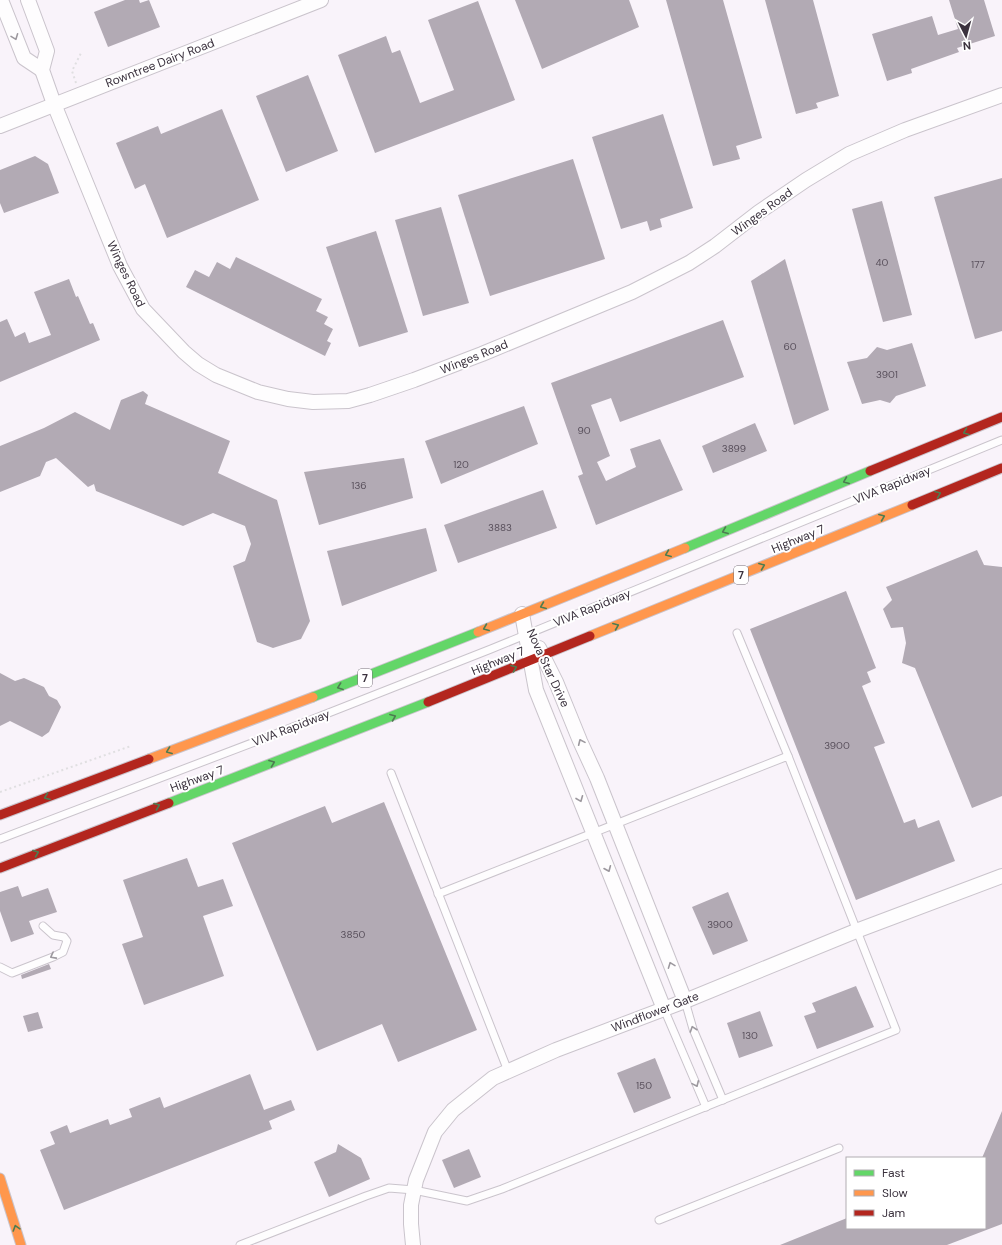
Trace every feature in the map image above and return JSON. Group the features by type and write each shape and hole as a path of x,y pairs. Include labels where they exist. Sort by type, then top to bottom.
{"main road":[{"name":"7","path":"0,815 364,678 1002,417"},
{"name":"Highway 7","path":"0,868 74,838 375,724 1002,468"},
{"path":"0,1178 5,1214 21,1245"}],"street":[{"path":"2,0 24,58 42,70 47,51 28,0"},
{"name":"Rowntree Dairy Road","path":"0,126 320,0"},
{"name":"Winges Road","path":"42,70 54,104 126,278 143,309 162,331 184,352 198,364 216,375 258,392 288,399 313,402 348,401 421,378 632,292 689,263 715,246 736,228 806,180 849,154 904,130 1002,95"},
{"name":"Nova Star Drive","path":"522,614 537,659 536,690 593,833 649,967 664,1009"},
{"name":"Nova Star Drive","path":"537,659 556,682 597,778 685,1001"},
{"name":"Windflower Gate","path":"413,1245 411,1205 416,1180 434,1132 453,1110 493,1078 556,1050 685,1001 856,931 1002,876"}],"lane":[{"name":"VIVA Rapidway","path":"0,839 265,738 529,634 1002,440"},
{"path":"240,1245 390,1188 414,1190 467,1201 502,1189 896,1030 788,756 737,633"},
{"path":"438,894 788,756"},
{"path":"391,773 508,1071"},
{"path":"0,967 12,973 63,952 67,940 64,937 53,935 43,926"},
{"path":"685,1001 693,1029 723,1100"},
{"path":"664,1009 706,1107"},
{"path":"659,1220 839,1148"}],"path":[{"path":"80,94 72,71 81,53"}],"building":[{"path":"125,0 139,0 140,3 149,0 160,27 108,47 94,12"},
{"path":"515,0 629,0 639,27 542,69"},
{"path":"666,0 723,0 762,138 736,146 740,159 713,166"},
{"path":"765,0 813,0 839,96 816,103 818,108 796,114"},
{"path":"949,0 984,0 995,36 957,48 959,52 911,69 912,73 887,81 872,34 932,16 938,35 958,29"},
{"path":"478,1 515,100 375,153 338,55 386,36 392,53 400,50 420,103 454,90 428,20"},
{"path":"308,75 338,151 286,172 256,96"},
{"path":"222,109 259,200 167,238 145,184 135,189 116,143 158,126 161,134"},
{"path":"663,114 693,208 660,219 662,227 650,231 647,221 621,229 592,137"},
{"path":"35,156 48,164 59,193 4,213 0,203 0,170"},
{"path":"573,159 605,259 490,296 458,195"},
{"path":"1002,178 1002,331 975,339 934,197"},
{"path":"882,201 912,315 883,322 852,209"},
{"path":"441,207 469,303 423,316 395,220"},
{"path":"376,231 408,332 359,347 326,247"},
{"path":"236,257 322,299 316,311 328,317 324,324 333,329 327,341 331,343 325,356 186,287 195,270 209,277 217,262 230,269"},
{"path":"785,259 829,410 794,425 751,281"},
{"path":"69,279 76,297 78,296 90,324 93,323 100,340 0,382 0,322 7,319 15,337 25,332 29,343 51,335 34,292"},
{"path":"723,320 744,377 620,422 611,398 591,405 610,456 597,462 606,481 636,467 630,449 660,439 683,490 596,525 578,476 583,474 551,383"},
{"path":"912,343 926,386 896,396 890,403 880,400 862,404 847,362 867,358 877,347 887,350"},
{"path":"143,391 148,395 145,404 230,441 218,473 277,500 310,621 301,639 273,648 257,642 233,566 245,561 251,544 245,526 213,513 183,526 96,491 94,484 88,487 56,458 46,462 40,476 0,492 0,446 44,428 75,412 110,430 121,400"},
{"path":"524,406 538,444 441,484 425,441"},
{"path":"755,423 767,451 713,473 702,446"},
{"path":"404,458 413,498 319,525 304,472"},
{"path":"543,490 557,528 458,563 444,525"},
{"path":"426,528 437,571 342,606 327,551"},
{"path":"977,550 984,565 1002,567 1002,796 972,808 915,668 902,663 906,643 903,627 891,628 883,609 892,600 886,587"},
{"path":"846,591 876,668 867,672 871,682 862,686 885,743 874,747 904,823 915,819 918,828 939,820 955,861 856,900 750,629"},
{"path":"0,673 15,681 24,678 44,687 49,696 57,700 61,707 49,732 42,737 10,721 0,726"},
{"path":"384,802 477,1030 398,1062 382,1024 317,1051 232,843 325,806 332,823"},
{"path":"187,858 198,887 223,879 233,906 203,916 224,976 144,1005 122,944 143,937 123,880"},
{"path":"18,886 22,897 48,888 57,912 29,921 34,934 11,942 0,911 0,892"},
{"path":"728,892 748,941 713,955 692,907"},
{"path":"49,964 51,969 22,979 21,975"},
{"path":"856,986 874,1027 817,1049 804,1016 816,1012 812,1003"},
{"path":"760,1011 773,1046 739,1058 727,1023"},
{"path":"38,1012 43,1028 28,1032 23,1016"},
{"path":"655,1058 671,1098 634,1113 617,1073"},
{"path":"250,1074 264,1110 291,1100 295,1110 269,1121 272,1129 64,1210 40,1150 55,1144 50,1132 67,1125 70,1133 108,1119 110,1125 132,1117 129,1109 160,1097 164,1108"},
{"path":"1002,1111 1002,1224 947,1245 780,1245 846,1218 846,1229 986,1229 986,1157 982,1157"},
{"path":"338,1144 361,1158 370,1179 329,1197 314,1162 336,1152"},
{"path":"469,1149 481,1177 454,1188 442,1160"}],"traffic: fast":[{"path":"685,548 870,471"},
{"path":"313,697 478,632"},
{"path":"169,803 428,702"}],"traffic: slow":[{"path":"590,636 912,505"},
{"path":"478,632 685,548"},
{"path":"149,759 313,697"},
{"path":"0,1178 21,1245"}],"traffic: jam":[{"path":"870,471 1002,417"},
{"path":"912,505 1002,468"},
{"path":"428,702 590,636"},
{"path":"0,815 149,759"},
{"path":"0,868 169,803"}]}
